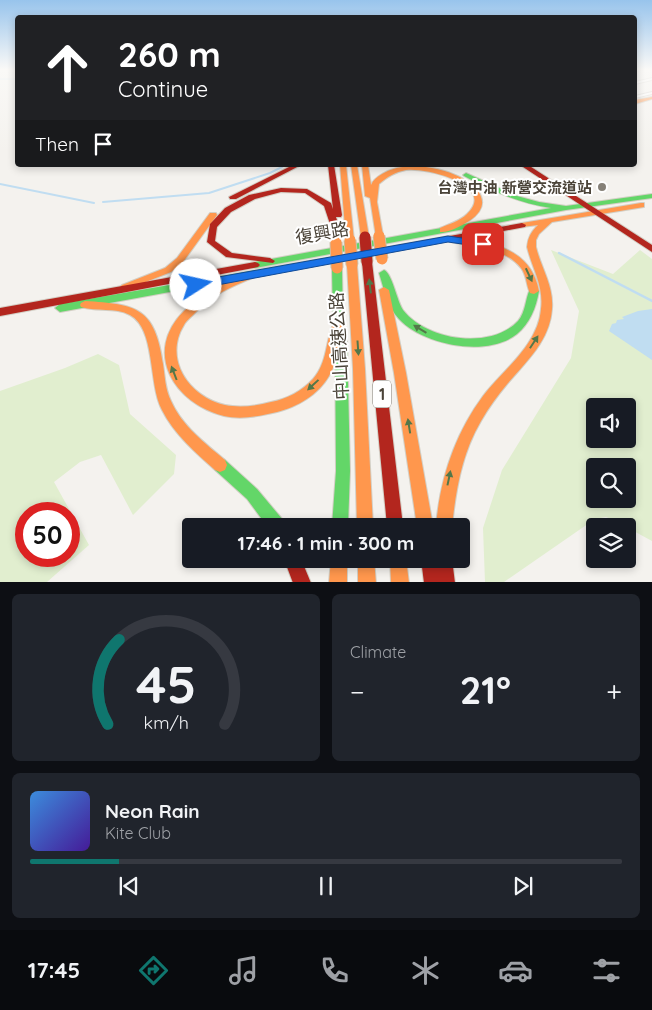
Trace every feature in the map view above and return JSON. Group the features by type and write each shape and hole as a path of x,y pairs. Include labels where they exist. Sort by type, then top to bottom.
{"main road":[{"path":"125,288 168,270 180,260 207,220 230,200 251,187 294,167"},
{"path":"331,167 338,215 336,242 338,325 341,339 343,471 340,518"},
{"name":"中山高速公路","path":"343,167 359,368 365,518"},
{"name":"中山高速公路","path":"354,167 365,237 394,518"},
{"path":"365,167 379,235 384,273 400,313 412,325 428,335 467,344 488,342 505,337 519,328 532,306 534,289 532,275 523,264 510,254 493,246 446,234"},
{"path":"443,167 465,175 517,201 538,206 566,208"},
{"path":"526,167 652,242"},
{"path":"535,167 652,249"},
{"path":"373,202 374,183 392,171 421,168 460,178 474,190 479,203 473,215 446,234"},
{"path":"270,261 229,256 217,250 210,240 210,232 214,223 230,208 255,195 282,190 296,190 310,193 329,206 336,230"},
{"name":"復興路","path":"0,312 270,261 552,219 652,196"},
{"name":"復興路","path":"0,317 252,275 566,208 596,208 652,203"},
{"path":"445,518 449,474 460,443 472,421 528,350 544,326 548,311 547,295 531,245 535,230 552,219"},
{"path":"384,273 382,282 400,373 424,518"},
{"path":"252,275 220,288 197,303 179,321 172,335 170,359 173,372 181,388 207,406 224,411 248,413 269,410 287,403 305,392 320,379 330,358 338,325"},
{"path":"85,304 118,308 142,317 149,326 152,337 157,378 165,405 179,426 194,442 250,490 271,518"},
{"path":"297,568 302,582"},
{"path":"338,582 339,568"},
{"path":"366,568 367,582"},
{"path":"399,568 400,582"},
{"path":"431,568 433,582"},
{"path":"445,568 446,582"}],"green space":[{"path":"551,250 613,274 640,250 652,259 652,541 636,532 636,518 586,518 586,525 504,582 485,582 483,528 502,470 571,358 579,311"},
{"path":"98,354 119,365 130,414 176,455 174,474 133,515 101,455 80,462 54,482 65,502 15,502 15,567 64,567 47,582 0,582 0,391"},
{"path":"80,529 89,545 80,553"}],"water":[{"path":"652,309 652,360 609,331 612,324 616,323 617,320 624,319 622,317 638,311"}],"waterway":[{"path":"103,202 209,193 280,168"},
{"path":"0,184 94,203"},
{"path":"559,253 652,301"}],"traffic: fast":[{"path":"466,175 514,197 539,204 566,208"},
{"path":"255,265 566,208 652,196"},
{"path":"60,308 337,259"},
{"path":"337,268 338,325 341,339 343,471 340,518"},
{"path":"384,273 394,303 404,318 415,327 430,334 463,342 481,342 497,339 511,333 527,316 534,291"},
{"path":"220,465 252,494 271,518"}],"traffic: slow":[{"path":"637,102 652,98"},
{"path":"343,167 350,240"},
{"path":"354,167 365,237"},
{"path":"365,167 369,196"},
{"path":"379,235 373,202 375,183 392,172 409,168 437,170 456,177 473,189 477,196 478,204 473,213 463,221 443,230"},
{"path":"522,225 641,205"},
{"path":"125,287 168,270 180,260 213,215"},
{"path":"445,518 449,486 467,434 487,401 533,346 543,325 547,306 547,294 533,254 532,240 541,226 552,219"},
{"path":"379,235 382,259"},
{"path":"448,239 489,246 515,257 531,277 534,291"},
{"path":"350,240 352,265"},
{"path":"336,242 337,268"},
{"path":"352,265 359,369 365,518"},
{"path":"252,275 213,292 201,300 179,322 170,345 172,367 183,386 201,401 225,411 253,412 283,405 298,397 308,391 324,373 332,353 338,325"},
{"path":"384,290 400,373 424,518"},
{"path":"85,305 126,309 143,319 149,328 153,341 160,387 166,406 186,434 220,465"},
{"path":"338,582 339,568"},
{"path":"366,568 367,582"},
{"path":"399,568 400,582"}],"traffic: jam":[{"path":"233,197 294,167"},
{"path":"331,167 338,215"},
{"path":"526,167 652,249"},
{"path":"270,261 229,255 211,242 213,226 228,210 252,197 281,190 307,191 328,205 336,230"},
{"path":"337,259 522,225"},
{"path":"365,237 367,262"},
{"path":"367,262 394,518"},
{"path":"0,312 255,265"},
{"path":"296,568 302,582"},
{"path":"430,568 433,582"},
{"path":"445,568 446,582"}],"place":[{"name":"台灣中油 新營交流道站","path":"602,187"}],"route":[{"path":"196,285 448,239 483,244"}]}
